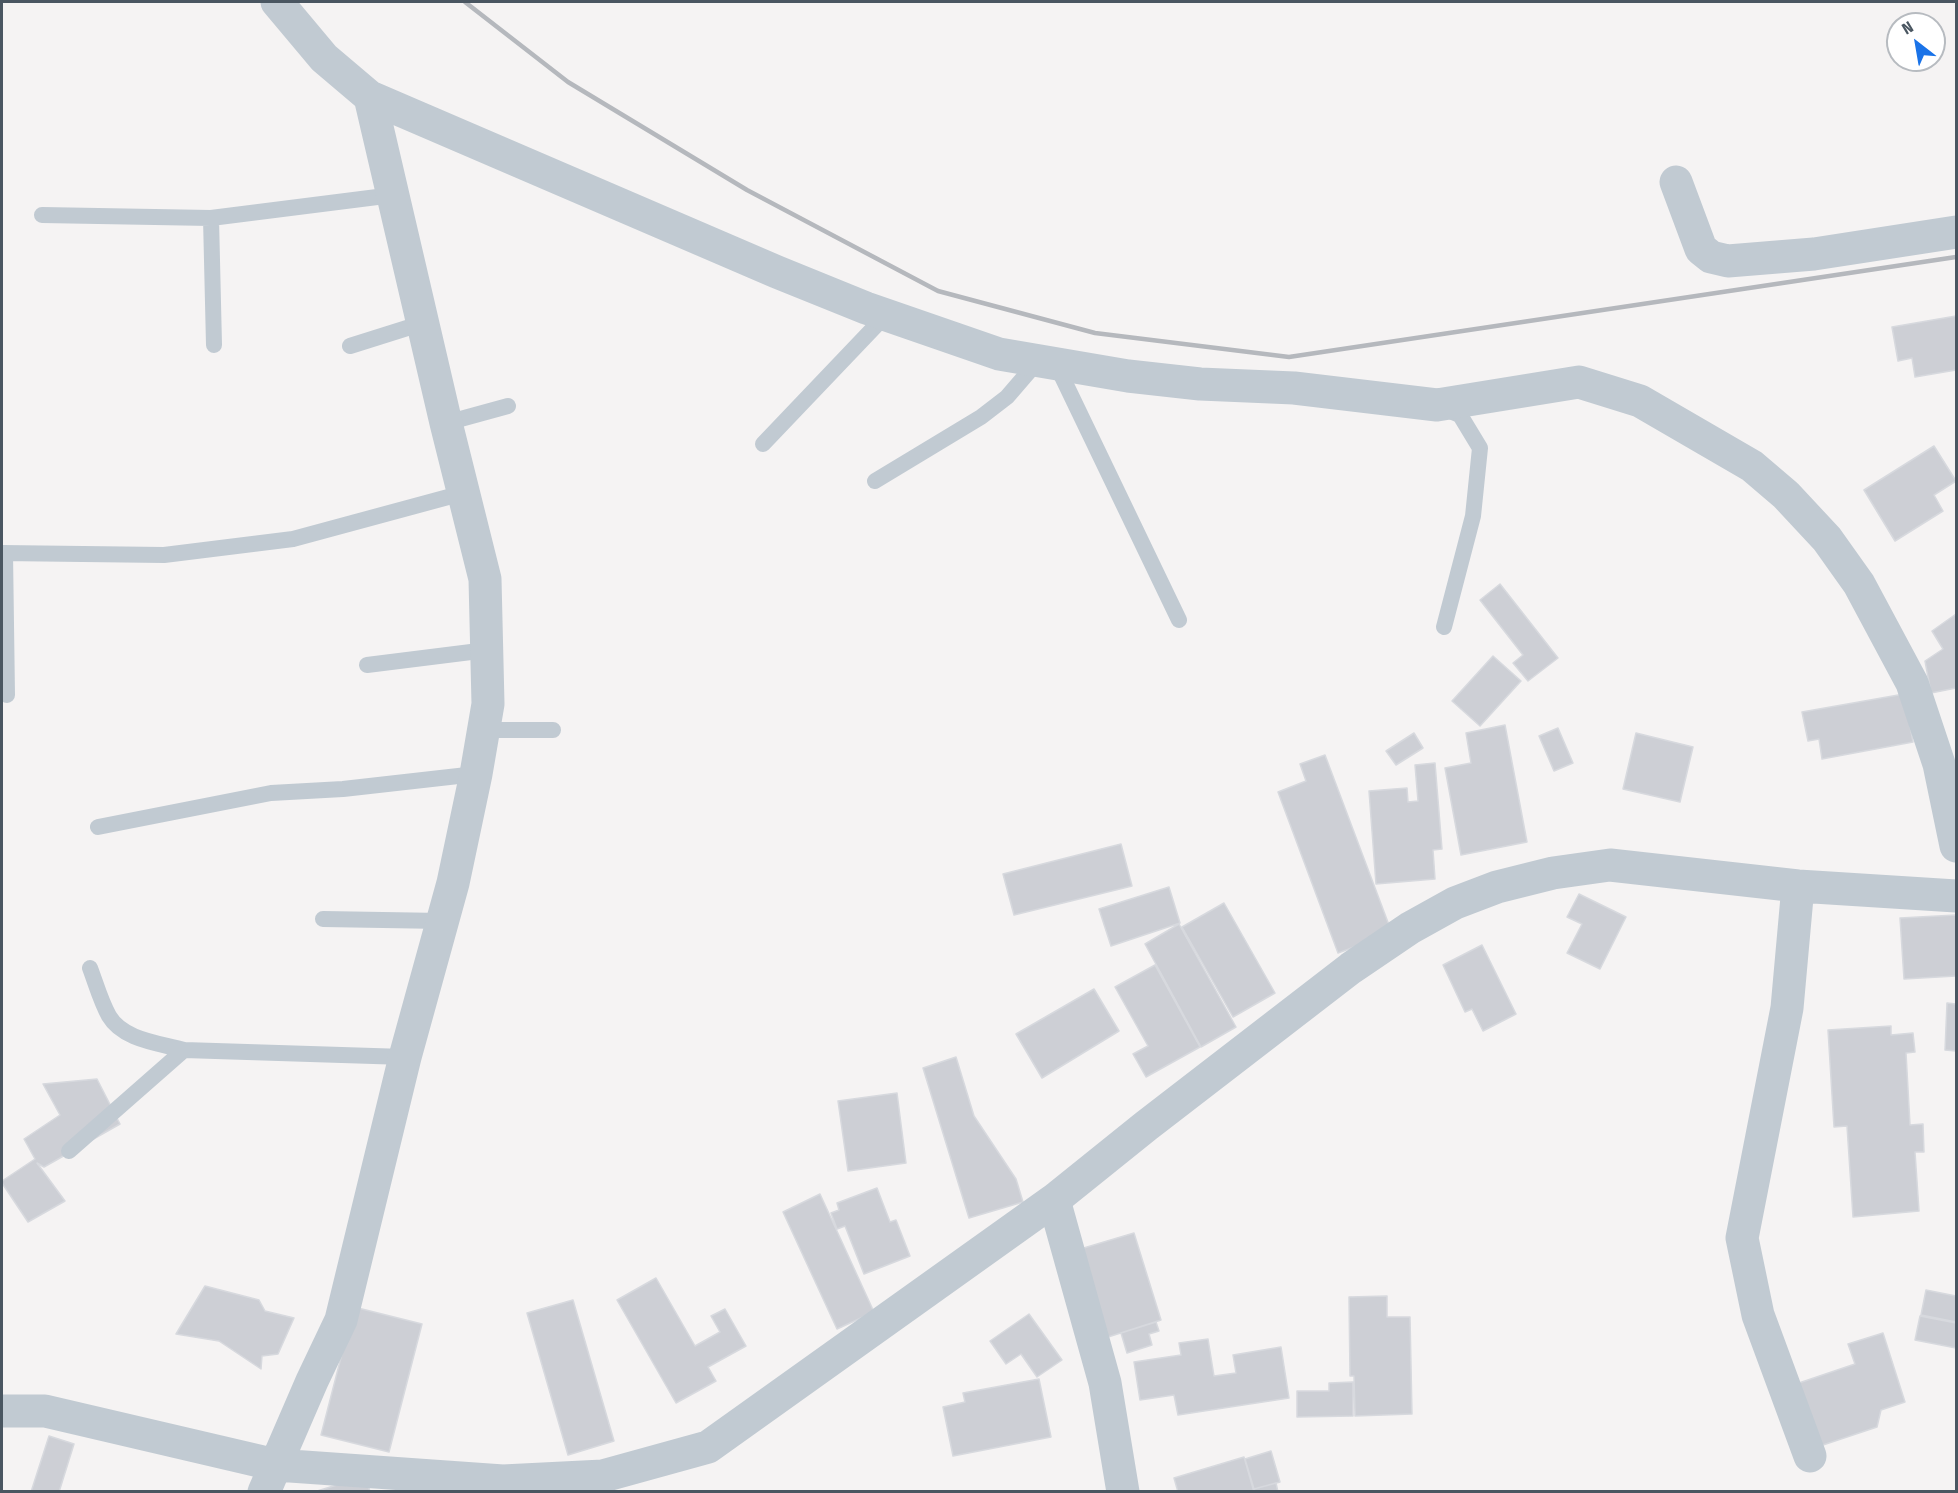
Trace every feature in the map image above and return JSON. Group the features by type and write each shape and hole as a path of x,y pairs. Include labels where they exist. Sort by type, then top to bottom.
{"street":[{"path":"277,2 324,58 370,97 777,272 886,315 999,354 1128,376 1200,384 1294,388 1437,405 1579,382 1640,401 1752,466 1786,495 1827,539 1859,584 1912,682 1939,764 1956,846"},
{"path":"270,1478 341,1320 405,1057 443,921 476,774 488,704 485,579 370,97"},
{"path":"1676,182 1701,249 1711,257 1728,261 1814,254 1956,232"},
{"path":"2,1411 45,1411 270,1478 503,1481 603,1476 708,1447 1054,1200 1351,968 1410,928 1455,903 1497,887 1553,873 1610,865 1798,886 1956,896"},
{"path":"1798,886 1786,1008 1742,1238 1758,1316 1810,1456"},
{"path":"1054,1200 1105,1383 1123,1491"}],"lane":[{"path":"42,215 211,218 393,195"},
{"path":"211,218 214,345"},
{"path":"763,444 886,315"},
{"path":"350,346 423,323"},
{"path":"875,481 981,417 1047,362 1179,620"},
{"path":"1437,405 1461,415 1480,448 1473,516 1444,627"},
{"path":"446,423 508,406"},
{"path":"7,695 3,553 164,555 293,539 463,493"},
{"path":"367,665 487,650"},
{"path":"483,730 553,730"},
{"path":"98,827 271,793 344,789 476,774"},
{"path":"323,919 443,921"},
{"path":"90,968 109,1016 117,1026 126,1033 184,1050 405,1057"},
{"path":"69,1151 184,1050"}],"building":[{"path":"1956,316 1956,370 1915,377 1912,358 1898,361 1892,327"},
{"path":"1934,446 1956,481 1934,495 1943,511 1895,541 1864,490"},
{"path":"1500,584 1558,658 1528,681 1513,663 1523,655 1480,600"},
{"path":"1956,614 1956,688 1931,693 1925,661 1943,649 1932,631"},
{"path":"1493,656 1521,681 1480,726 1452,701"},
{"path":"1904,694 1913,742 1822,759 1819,739 1808,741 1802,712"},
{"path":"1505,725 1527,842 1461,855 1445,768 1471,763 1466,733"},
{"path":"1558,728 1573,763 1554,771 1539,736"},
{"path":"1414,733 1423,748 1396,765 1386,751"},
{"path":"1636,733 1693,747 1680,802 1623,789"},
{"path":"1325,755 1392,933 1338,953 1278,792 1306,781 1300,764"},
{"path":"1435,763 1442,849 1433,850 1435,879 1376,884 1369,791 1407,788 1408,802 1418,801 1415,765"},
{"path":"1121,844 1132,886 1014,915 1003,874"},
{"path":"1169,887 1180,923 1111,946 1099,909"},
{"path":"1579,894 1626,917 1600,969 1567,953 1582,924 1567,917"},
{"path":"1224,903 1275,993 1233,1017 1182,927"},
{"path":"1956,915 1956,976 1904,979 1900,918"},
{"path":"1179,924 1236,1027 1201,1047 1145,944"},
{"path":"1482,945 1516,1014 1483,1031 1472,1009 1465,1012 1443,965"},
{"path":"1155,965 1200,1047 1146,1077 1133,1054 1148,1046 1115,987"},
{"path":"1094,989 1119,1031 1042,1078 1016,1034"},
{"path":"1947,1003 1956,1004 1956,1051 1945,1050"},
{"path":"1891,1026 1891,1035 1913,1033 1915,1052 1906,1053 1910,1125 1923,1124 1924,1152 1915,1152 1919,1211 1853,1217 1847,1126 1834,1127 1828,1030"},
{"path":"956,1057 974,1116 1016,1179 1023,1202 969,1218 923,1068"},
{"path":"97,1079 120,1124 44,1167 37,1163 65,1201 28,1222 2,1181 35,1159 24,1139 60,1115 43,1084"},
{"path":"897,1093 906,1163 848,1171 838,1101"},
{"path":"877,1188 890,1222 896,1220 910,1256 864,1274 845,1226 837,1229 831,1213 839,1210 837,1203"},
{"path":"820,1194 874,1312 837,1329 783,1212"},
{"path":"1134,1233 1161,1320 1105,1338 1077,1250"},
{"path":"656,1278 695,1346 720,1332 711,1316 725,1309 746,1346 708,1367 716,1381 676,1403 617,1300"},
{"path":"205,1286 259,1300 265,1311 294,1318 278,1354 262,1356 261,1369 219,1341 176,1334"},
{"path":"1926,1290 1956,1296 1956,1322 1921,1315"},
{"path":"1387,1296 1387,1317 1410,1317 1412,1414 1355,1416 1354,1376 1350,1376 1349,1297"},
{"path":"573,1300 614,1441 568,1455 527,1313"},
{"path":"354,1307 422,1324 389,1452 321,1435"},
{"path":"1029,1314 1062,1360 1037,1377 1021,1354 1006,1364 990,1341"},
{"path":"1920,1316 1956,1323 1956,1348 1915,1340"},
{"path":"1156,1322 1159,1331 1149,1334 1152,1345 1127,1353 1121,1333"},
{"path":"1883,1333 1905,1402 1881,1410 1877,1427 1814,1448 1793,1385 1855,1364 1848,1344"},
{"path":"1208,1339 1214,1376 1236,1373 1233,1355 1281,1347 1289,1398 1178,1415 1174,1395 1140,1400 1134,1362 1181,1355 1179,1343"},
{"path":"1039,1379 1051,1437 953,1456 943,1407 965,1402 963,1393"},
{"path":"1353,1382 1353,1416 1297,1417 1297,1391 1329,1391 1329,1383"},
{"path":"49,1436 74,1444 59,1492 31,1492"},
{"path":"1271,1451 1280,1482 1254,1489 1245,1459"},
{"path":"1244,1457 1254,1492 1178,1492 1174,1478"},
{"path":"366,1476 370,1492 314,1492"},
{"path":"1276,1483 1278,1492 1255,1492 1254,1489"}],"railway":[{"path":"465,2 568,82 747,190 938,291 1095,333 1289,357 1956,257"}]}
